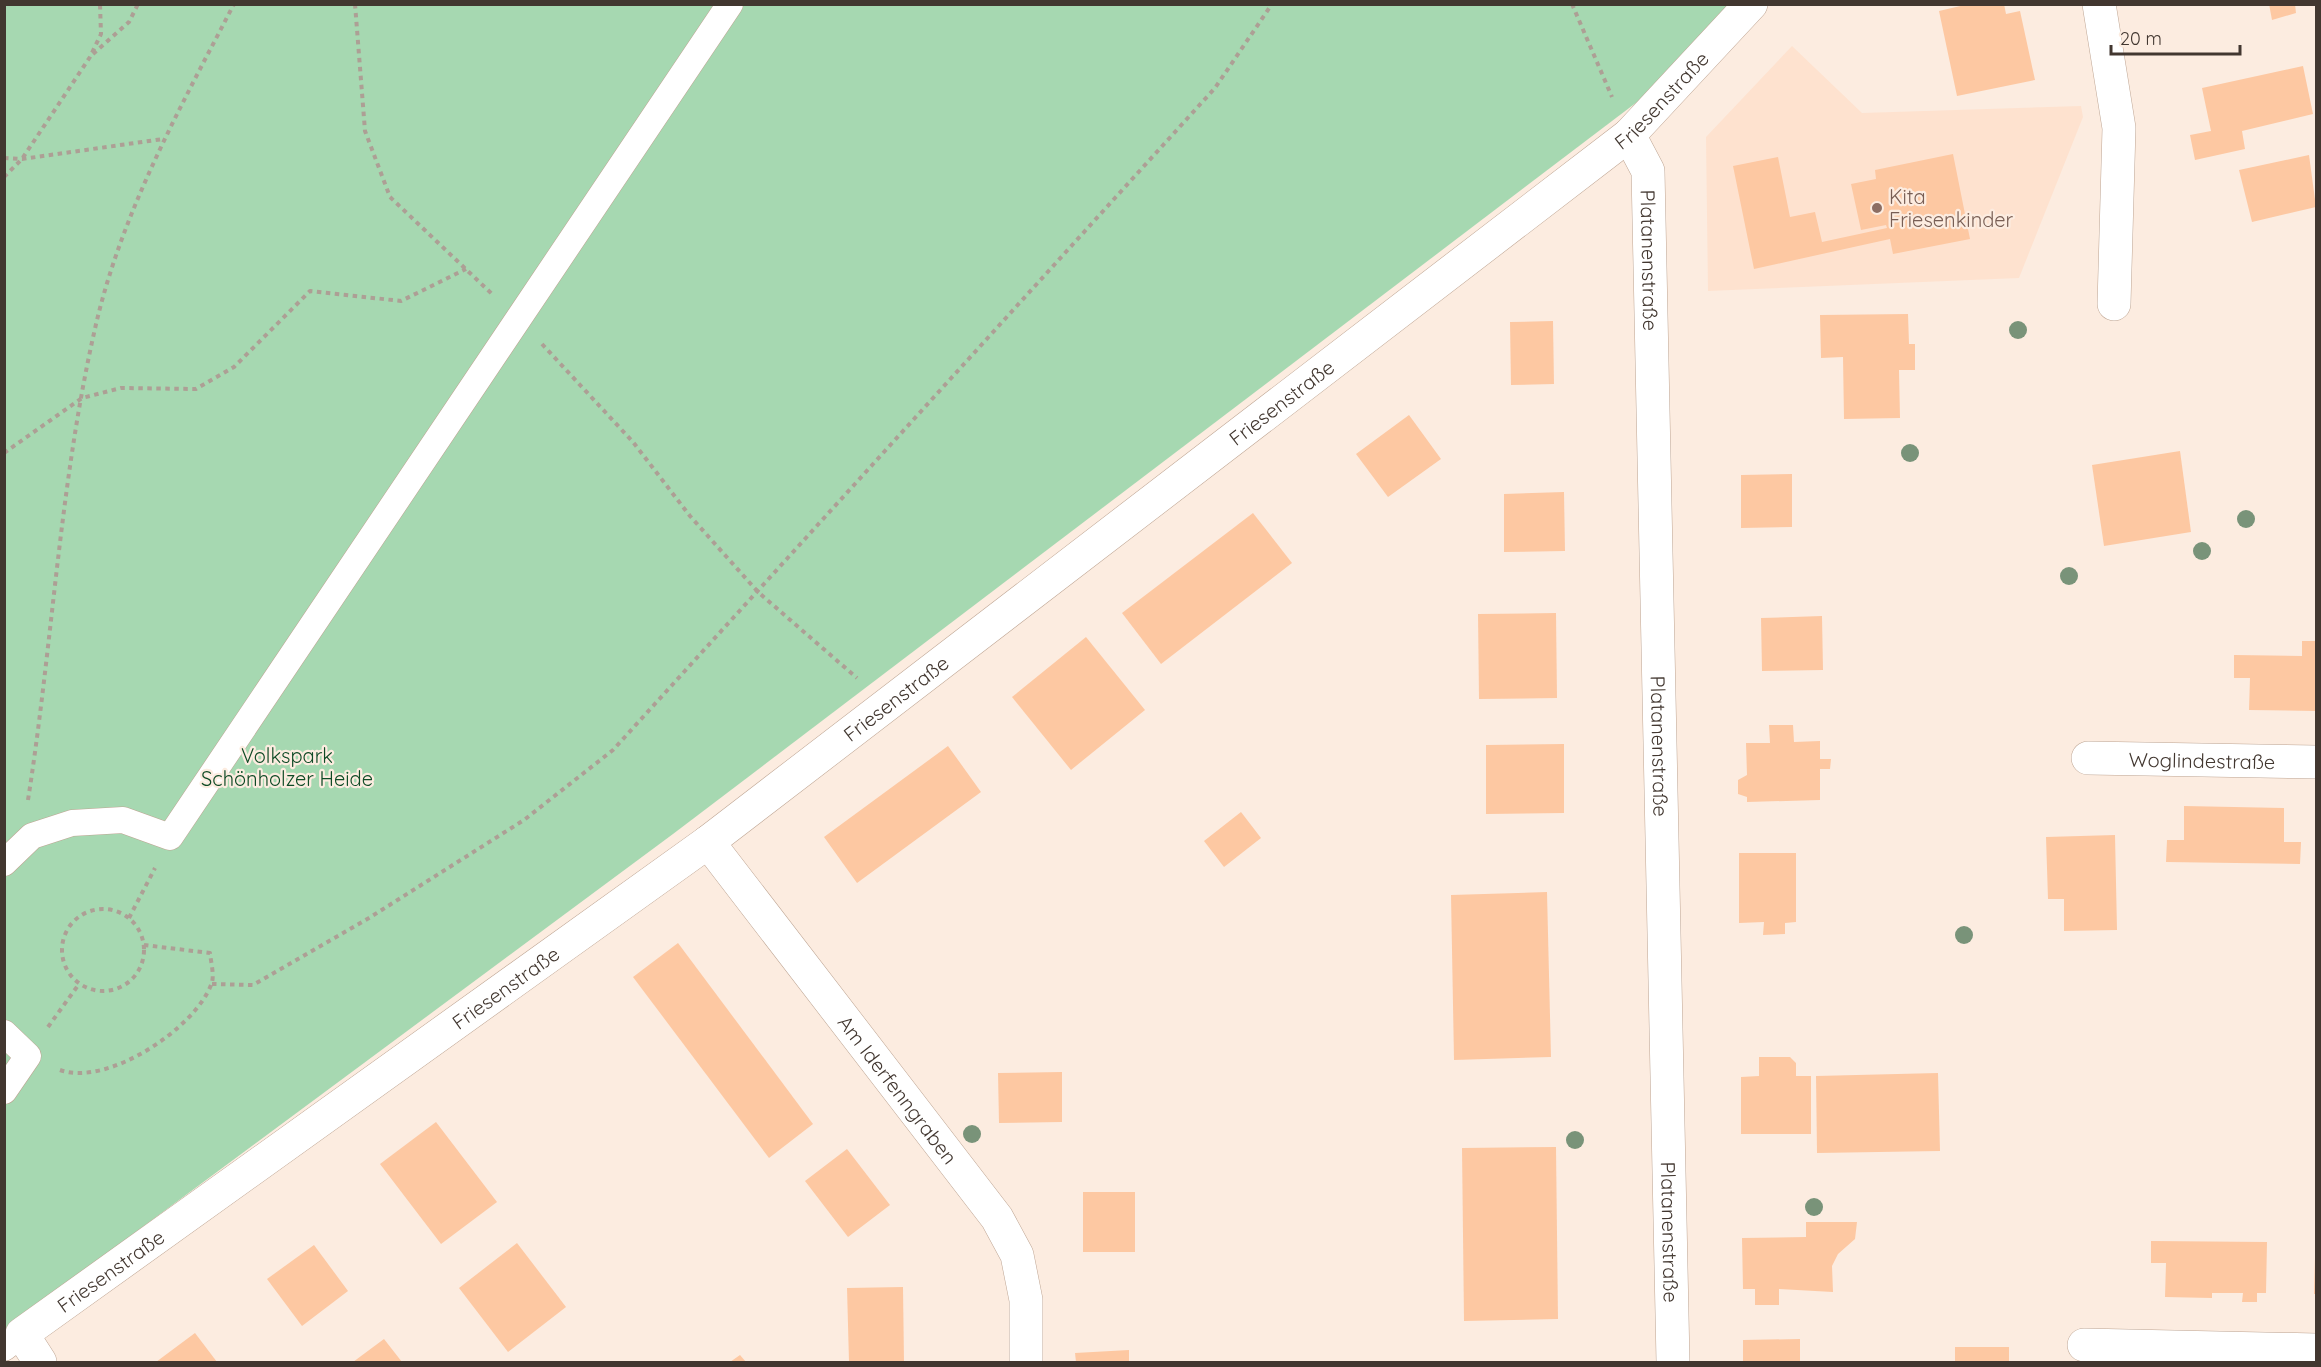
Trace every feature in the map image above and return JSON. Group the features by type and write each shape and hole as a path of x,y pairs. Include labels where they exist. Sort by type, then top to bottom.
{"street":[{"name":"Friesenstraße","path":"13,1341 708,842 1629,135 1751,4"},
{"path":"2099,4 2119,128 2114,304"},
{"name":"Platanenstraße","path":"1629,135 1648,171 1673,1362"},
{"name":"Woglindestraße","path":"2088,758 2316,762"},
{"name":"Am Iderfenngraben","path":"708,842 997,1218 1017,1255 1026,1299 1026,1362"},
{"path":"13,1341 40,1362"},
{"path":"2084,1345 2316,1350"}],"lane":[{"path":"4,863 32,836 72,823 123,820 170,837 730,4"},
{"path":"4,1034 28,1056 4,1091"}],"path":[{"path":"4,177 22,159 90,57 100,34 100,4"},
{"path":"90,57 129,22 138,4"},
{"path":"32,836 26,813 44,700 73,441 97,318 118,251 164,139 234,4"},
{"path":"212,984 253,985 369,918 524,820 613,750 1215,88 1272,4"},
{"path":"1572,4 1629,135"},
{"path":"4,158 22,159 164,139"},
{"path":"4,453 82,398 121,388 196,389 234,367 310,291 401,302 466,269"},
{"path":"758,592 887,704"},
{"path":"129,918 170,837"},
{"path":"98,909 117,911 129,918 136,925 144,945 139,971 119,989 92,990 79,984 64,963 64,937 70,925 79,916 98,909"},
{"path":"79,984 28,1056 64,1072 106,1070 139,1056 170,1034 196,1011 212,984 210,954 144,945"}],"shaded area":[{"name":"Kita Friesenkinder","path":"1792,46 1862,113 2081,106 2083,117 2019,278 1708,291 1706,137"}],"green space":[{"name":"Volkspark Schönholzer Heide","path":"5,5 1729,5 1641,99 673,834 5,1329"}],"building":[{"path":"1969,4 2004,4 2006,14 2020,11 2035,80 1957,96 1939,11"},
{"path":"2269,4 2295,4 2296,13 2272,20"},
{"path":"2303,66 2313,114 2242,131 2245,149 2195,160 2190,135 2211,131 2202,88"},
{"path":"1953,154 1970,239 1893,254 1890,239 1754,269 1733,166 1778,157 1790,217 1815,212 1822,242 1887,228 1886,225 1861,230 1851,184 1876,179 1875,170"},
{"path":"2309,155 2316,207 2252,222 2239,170"},
{"path":"1908,314 1909,344 1915,344 1915,370 1899,370 1900,418 1844,419 1843,357 1821,358 1820,315"},
{"path":"1553,321 1554,384 1511,385 1510,322"},
{"path":"1409,415 1441,459 1388,497 1356,454"},
{"path":"2180,451 2191,532 2104,546 2092,465"},
{"path":"1792,474 1792,527 1741,528 1741,475"},
{"path":"1564,492 1565,551 1504,552 1504,494"},
{"path":"1253,513 1292,563 1161,664 1122,613"},
{"path":"1556,613 1557,698 1479,699 1478,614"},
{"path":"1822,616 1823,670 1762,671 1761,618"},
{"path":"1086,637 1145,710 1071,770 1012,697"},
{"path":"2302,641 2316,641 2316,711 2249,710 2250,678 2234,678 2234,655 2302,656"},
{"path":"1769,725 1793,725 1794,742 1820,741 1820,759 1831,759 1830,769 1820,769 1820,800 1747,802 1747,797 1738,794 1738,780 1747,775 1746,743 1770,743"},
{"path":"1564,744 1564,813 1486,814 1486,745"},
{"path":"948,746 981,792 857,883 824,837"},
{"path":"2184,806 2284,808 2284,842 2301,842 2300,864 2166,862 2167,840 2184,840"},
{"path":"1241,812 1261,838 1224,867 1204,841"},
{"path":"2115,835 2117,930 2064,931 2064,899 2048,899 2046,837"},
{"path":"1739,853 1796,853 1796,922 1785,923 1785,934 1763,935 1764,922 1739,923"},
{"path":"1547,892 1551,1057 1454,1060 1451,895"},
{"path":"678,943 813,1124 769,1158 633,977"},
{"path":"1759,1057 1790,1057 1796,1063 1796,1076 1811,1076 1811,1134 1741,1134 1741,1077 1759,1076"},
{"path":"1062,1072 1062,1122 999,1123 998,1073"},
{"path":"1938,1073 1940,1151 1817,1153 1816,1076"},
{"path":"436,1122 497,1202 441,1244 380,1164"},
{"path":"1556,1147 1558,1319 1464,1321 1462,1148"},
{"path":"847,1149 890,1205 848,1237 805,1181"},
{"path":"1083,1192 1135,1192 1135,1252 1083,1252"},
{"path":"1806,1222 1857,1222 1855,1239 1838,1254 1832,1266 1833,1292 1779,1289 1779,1305 1755,1305 1755,1289 1743,1289 1742,1238 1806,1237"},
{"path":"2151,1241 2267,1242 2266,1293 2257,1293 2257,1302 2242,1302 2243,1293 2212,1293 2212,1298 2165,1297 2166,1263 2151,1263"},
{"path":"517,1243 566,1307 508,1352 459,1288"},
{"path":"314,1245 348,1291 302,1326 267,1279"},
{"path":"2315,1257 2316,1294 2314,1294"},
{"path":"903,1287 904,1362 849,1362 847,1288"},
{"path":"195,1333 217,1362 156,1362"},
{"path":"384,1339 402,1362 353,1362"},
{"path":"1800,1339 1800,1362 1743,1362 1743,1340"},
{"path":"1955,1347 2009,1347 2009,1362 1955,1362"},
{"path":"1129,1350 1129,1362 1076,1362 1075,1353"},
{"path":"740,1355 746,1362 730,1362"}],"place":[{"name":"Kita Friesenkinder","path":"1877,208"}]}
